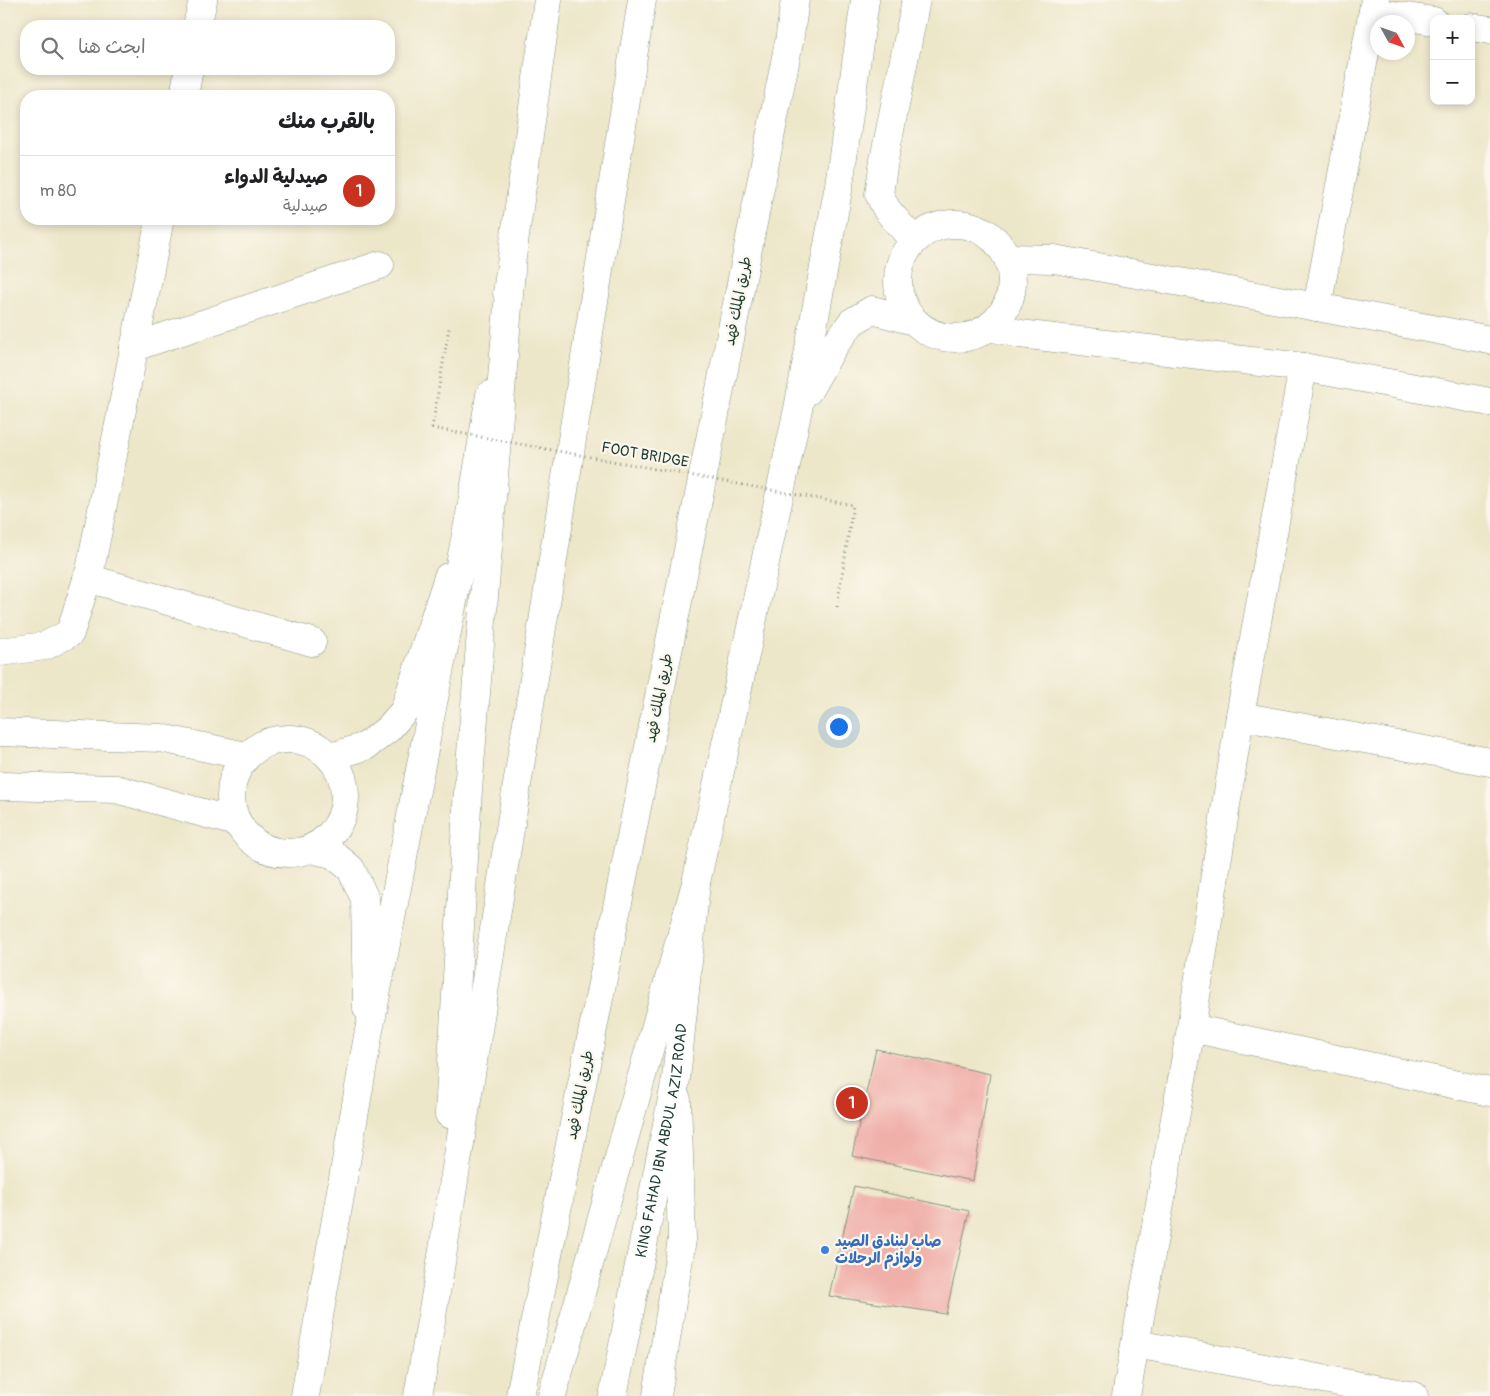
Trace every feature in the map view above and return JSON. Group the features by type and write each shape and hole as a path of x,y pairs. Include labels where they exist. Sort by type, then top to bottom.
{"main road":[{"path":"198,20 203,0"},
{"path":"304,1396 368,1036 471,509 511,270 548,0"},
{"path":"418,1396 439,1275 642,0"},
{"name":"طريق الملك فهد","path":"520,1396 787,52 795,0"},
{"path":"552,1396 696,883 798,410 839,185 865,0"},
{"path":"839,185 881,0"},
{"path":"914,241 887,210 879,194 916,0"},
{"path":"1317,307 1374,6 1430,20"},
{"path":"1475,28 1490,30"},
{"path":"185,90 188,75"},
{"path":"947,224 966,224 984,230 999,242 1008,258 1013,276 1011,296 1003,313 990,327 978,334 950,339 936,336 924,330 903,307 898,290 898,272 904,255 914,241 929,229 947,224"},
{"path":"0,652 45,646 70,634 90,570 159,225"},
{"path":"1008,258 1054,259 1490,340"},
{"path":"134,347 380,265"},
{"path":"439,1275 468,790 511,270"},
{"path":"798,410 832,347 852,322 872,310 914,321"},
{"path":"990,327 1020,334 1303,367 1490,402"},
{"path":"1126,1396 1191,1028 1240,716 1303,367"},
{"path":"331,757 366,746 388,729 404,711 471,509"},
{"path":"87,578 312,642"},
{"path":"1240,716 1490,762"},
{"path":"0,732 161,738 246,756"},
{"path":"280,738 290,738 316,745 331,757 341,773 346,791 344,810 336,828 323,842 297,853 282,853 257,845 247,836 236,822 231,805 231,787 236,770 246,756 262,744 280,738"},
{"path":"0,786 116,789 236,822"},
{"path":"310,849 333,854 352,870 365,899 368,1036"},
{"name":"KING FAHAD IBN ABDUL AZIZ ROAD","path":"613,1396 676,1079 696,883"},
{"path":"1191,1028 1490,1092"},
{"path":"657,1396 682,1239 676,1079"},
{"path":"1136,1344 1414,1396"}],"path":[{"name":"FOOT BRIDGE","path":"449,328 432,428 853,505 837,607"}],"building":[{"path":"876,1049 990,1074 973,1181 852,1156"},
{"path":"854,1186 969,1211 946,1314 829,1296"}],"place":[{"name":"صيدلية الدواء","path":"852,1103"},
{"name":"صاب لبنادق الصيد ولوازم الرحلات","path":"825,1250"}]}
